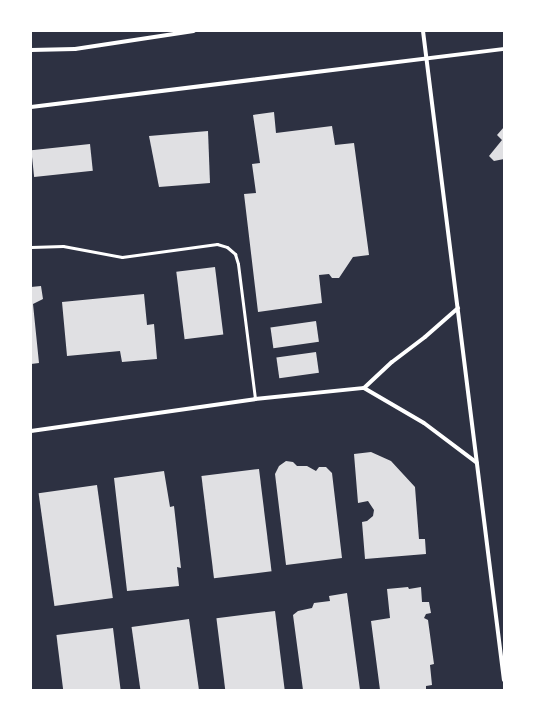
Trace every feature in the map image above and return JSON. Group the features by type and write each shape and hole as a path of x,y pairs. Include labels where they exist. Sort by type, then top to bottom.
{"street":[{"path":"31,50 75,49 194,31"},
{"path":"424,31 504,680"},
{"path":"31,107 426,57 504,49"},
{"path":"364,388 392,362 425,337 458,308"},
{"path":"31,431 255,399 364,388 424,424 477,463"}],"lane":[{"path":"31,247 63,246 122,257 217,244 227,247 235,254 238,264 255,399"}],"building":[{"path":"274,112 276,133 332,126 335,145 354,143 369,255 353,257 339,278 332,278 329,274 319,275 322,303 258,312 244,194 256,193 252,164 260,163 253,115"},
{"path":"504,127 504,159 494,161 489,156 502,140 497,135"},
{"path":"208,131 210,183 159,187 149,136"},
{"path":"90,144 93,171 34,177 31,150"},
{"path":"215,267 223,334 185,339 176,272"},
{"path":"41,286 43,299 33,304 39,363 31,364 31,287"},
{"path":"144,294 147,325 154,324 157,359 122,362 120,351 67,356 62,302"},
{"path":"316,321 319,342 273,348 270,327"},
{"path":"316,352 319,373 279,378 276,358"},
{"path":"371,452 391,461 415,487 419,539 425,539 426,554 365,559 362,522 367,521 373,516 374,510 368,501 358,503 354,454"},
{"path":"286,461 293,462 297,466 307,466 316,471 319,467 326,467 332,473 342,558 286,565 275,474 279,466"},
{"path":"259,469 272,571 214,578 201,476"},
{"path":"164,471 170,507 174,506 181,568 177,567 179,586 127,591 114,478"},
{"path":"97,485 113,598 54,606 39,493"},
{"path":"408,587 409,589 421,587 422,602 429,602 431,613 426,614 424,618 428,620 434,664 430,665 432,685 426,686 426,690 380,690 371,621 390,618 387,589"},
{"path":"347,593 360,690 303,690 293,615 298,611 312,608 314,603 330,601 329,596"},
{"path":"275,611 285,690 225,690 216,618"},
{"path":"189,619 199,690 140,690 132,627"},
{"path":"113,628 121,690 63,690 56,635"}]}
